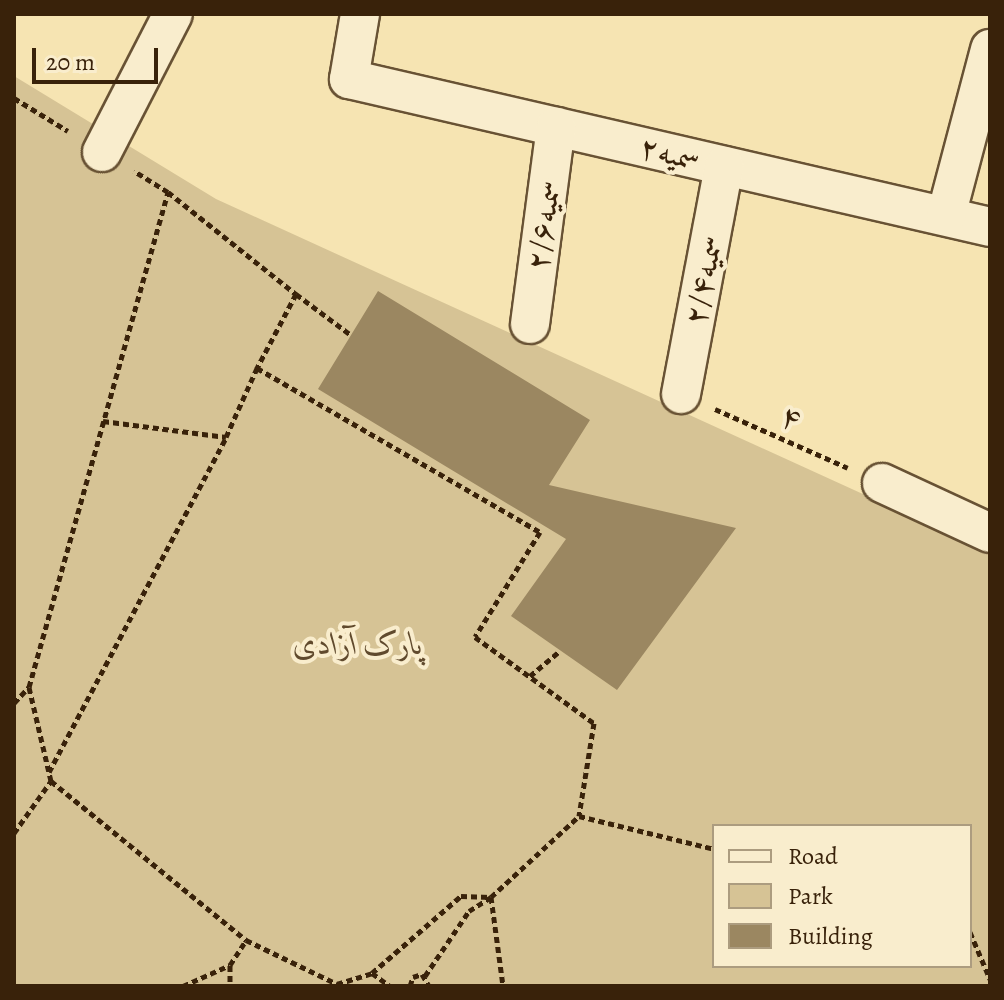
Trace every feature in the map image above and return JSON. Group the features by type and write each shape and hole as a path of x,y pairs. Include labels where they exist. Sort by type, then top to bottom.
{"street":[{"name":"۲سمیه","path":"360,14 349,79 990,227"},
{"path":"102,152 165,28"},
{"path":"946,216 990,49"},
{"name":"سمیه۲/۶","path":"530,324 556,127"},
{"name":"سمیه۲/۴","path":"681,394 724,166"},
{"path":"882,483 990,533"}],"path":[{"path":"14,98 168,192 351,335"},
{"path":"14,703 29,687 168,192"},
{"path":"49,772 226,437 257,368 296,294"},
{"path":"257,368 540,532 475,637 594,723 579,816 491,897 469,911 425,976"},
{"name":"۴","path":"681,394 882,483"},
{"path":"103,421 226,437"},
{"path":"530,676 560,651"},
{"path":"29,687 51,781 246,940 338,985 372,973 461,896 491,897"},
{"path":"14,833 51,781"},
{"path":"579,816 712,849"},
{"path":"491,897 503,986"},
{"path":"972,937 990,979"},
{"path":"230,986 230,965 246,940"},
{"path":"183,986 230,965"},
{"path":"372,973 390,986"},
{"path":"410,986 413,977 425,976"},
{"path":"425,976 429,986"}],"green space":[{"name":"پارک آزادی","path":"14,76 216,199 990,552 990,986 14,986"}],"building":[{"path":"378,291 590,420 549,485 736,528 617,690 511,616 566,539 318,389"}]}
